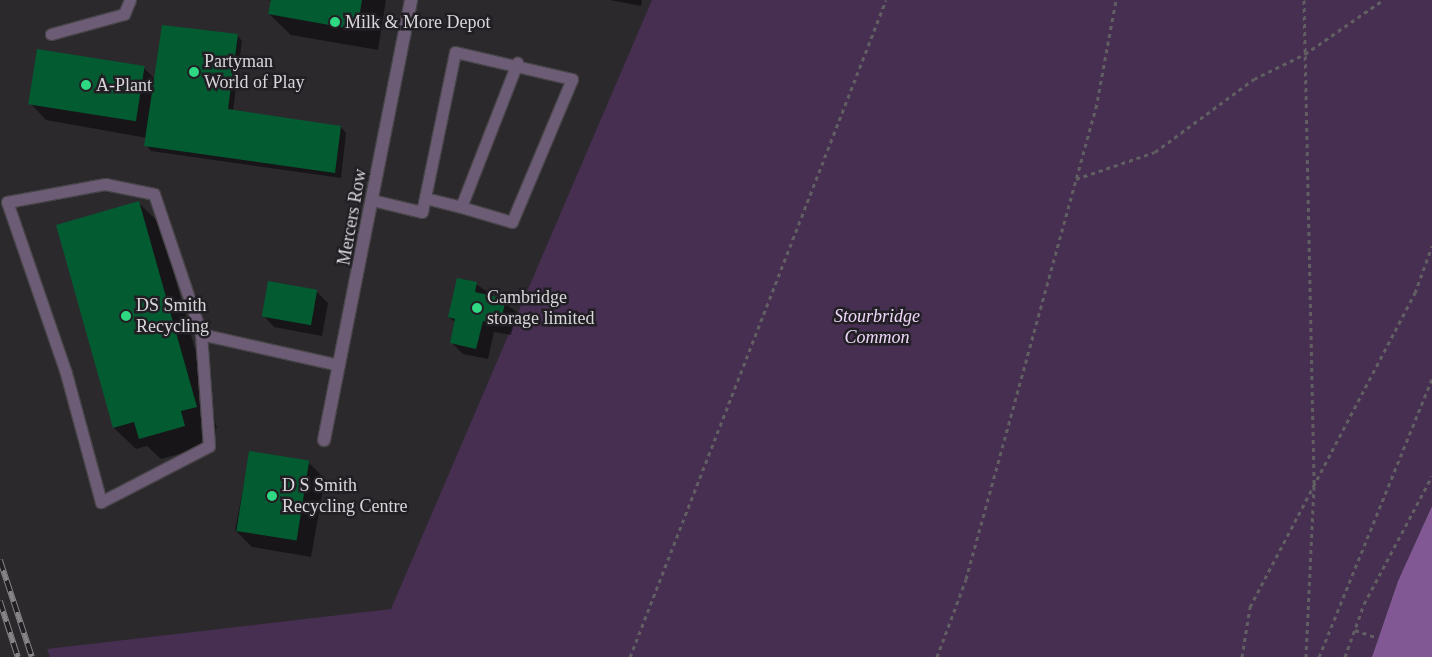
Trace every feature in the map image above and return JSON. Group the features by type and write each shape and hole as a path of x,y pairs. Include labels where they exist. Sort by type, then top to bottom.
{"street":[{"name":"Mercers Row","path":"324,440 411,0"}],"lane":[{"path":"51,34 124,14 130,0"},
{"path":"372,200 422,212 455,52 517,63 572,79 512,222 425,198"},
{"path":"461,207 517,63"},
{"path":"105,184 154,194 201,334 209,446 101,502 66,373 7,202 105,184"},
{"path":"201,334 339,365"}],"path":[{"path":"630,657 886,0"},
{"path":"937,657 966,579 1096,108 1116,0"},
{"path":"1304,0 1314,486 1306,657"},
{"path":"1076,179 1155,152 1254,79 1305,54 1383,0"},
{"path":"1242,657 1250,607 1415,293 1432,246"},
{"path":"1319,657 1432,379"},
{"path":"1345,657 1355,630 1432,476"},
{"path":"1355,630 1378,638"}],"green space":[{"name":"Stourbridge Common","path":"652,0 1432,0 1432,506 1398,581 1372,657 50,657 47,649 391,609"}],"shaded area":[{"path":"1432,506 1432,657 1372,657 1398,581"}],"building":[{"name":"Milk & More Depot","path":"271,0 362,0 357,30 268,14"},
{"name":"Partyman World of Play","path":"162,25 238,34 228,109 341,126 335,173 144,146"},
{"name":"A-Plant","path":"37,49 145,66 136,121 28,104"},
{"name":"DS Smith Recycling","path":"139,201 197,407 181,411 185,426 139,439 134,422 113,428 56,225"},
{"name":"Cambridge storage limited","path":"457,278 477,282 475,292 506,299 500,325 483,321 476,349 450,343 455,319 448,317"},
{"path":"268,281 317,290 311,325 262,316"},
{"name":"D S Smith Recycling Centre","path":"249,451 309,461 297,541 236,531"}],"railway":[{"path":"0,560 32,657"},
{"path":"0,601 18,657"}],"place":[{"name":"Milk & More Depot","path":"335,22"},
{"name":"Partyman World of Play","path":"194,72"},
{"name":"A-Plant","path":"86,85"},
{"name":"Cambridge storage limited","path":"477,308"},
{"name":"DS Smith Recycling","path":"126,316"},
{"name":"D S Smith Recycling Centre","path":"272,496"}]}
